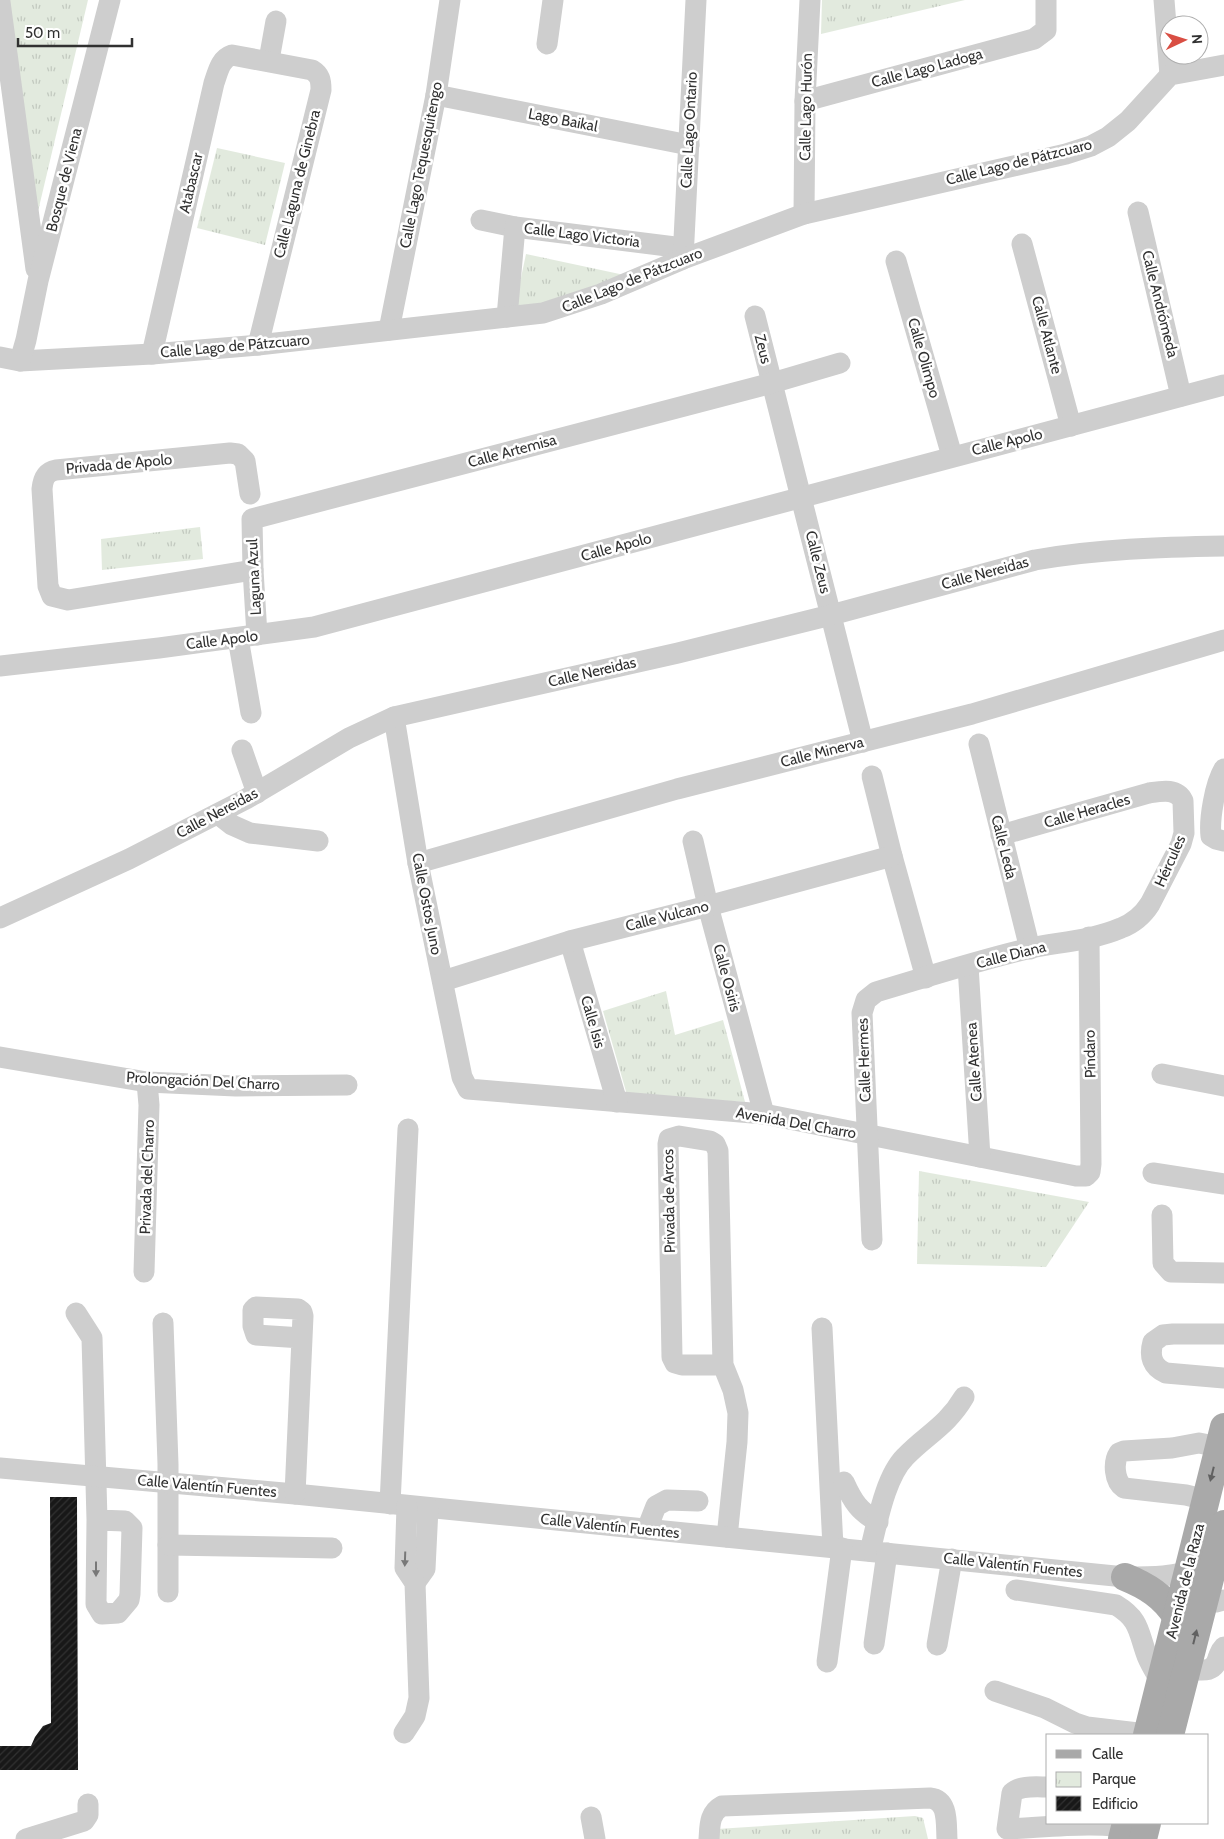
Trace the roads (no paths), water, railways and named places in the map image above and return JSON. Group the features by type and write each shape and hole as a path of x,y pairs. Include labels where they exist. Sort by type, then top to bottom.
{"main road":[{"name":"Avenida de la Raza","path":"1155,1734 1160,1681 1221,1437"},
{"name":"Avenida de la Raza","path":"1155,1734 1187,1669 1215,1599 1224,1524"},
{"path":"1125,1577 1155,1593 1169,1606 1176,1616"}],"street":[{"name":"Bosque de Viena","path":"10,359 26,340 38,281 110,0"},
{"name":"Calle Lago Tequesquitengo","path":"389,330 436,95 450,0"},
{"path":"547,44 553,0"},
{"name":"Calle Lago Ontario","path":"683,254 696,0"},
{"name":"Calle Lago Hurón","path":"804,214 810,0"},
{"name":"Calle Lago Ladoga","path":"806,101 1034,39 1046,30 1046,0"},
{"path":"1164,0 1170,75 1224,64"},
{"path":"0,2 38,281"},
{"path":"269,60 276,21"},
{"name":"Atabascar","path":"152,354 214,83 220,66 225,58 232,55 269,60"},
{"name":"Calle Laguna de Ginebra","path":"258,345 321,90 320,78 312,70 269,60"},
{"name":"Calle Lago de Pátzcuaro","path":"10,359 152,354 258,345 543,313 601,294 683,254 804,214 1066,154 1091,146 1108,137 1128,122 1170,75"},
{"name":"Lago Baikal","path":"436,95 689,145"},
{"name":"Calle Andrómeda","path":"1138,212 1181,396"},
{"name":"Calle Lago Victoria","path":"481,220 683,254"},
{"path":"507,317 515,227"},
{"name":"Calle Atlante","path":"1022,244 1071,426"},
{"name":"Calle Olimpo","path":"896,260 952,456"},
{"name":"Zeus","path":"755,316 772,383"},
{"name":"Calle Artemisa","path":"252,519 772,383 840,363"},
{"name":"Calle Zeus","path":"772,383 863,742"},
{"name":"Calle Apolo","path":"0,666 248,637 314,627 1224,385"},
{"name":"Privada de Apolo","path":"250,494 245,461 238,454 230,453 56,470 46,474 42,481 48,586 52,596 56,598 68,600 253,570"},
{"name":"Laguna Azul","path":"251,713 248,637 253,570 252,519"},
{"name":"Calle Nereidas","path":"0,918 129,859 218,814 349,738 394,717 678,653 831,615 984,573 1058,556 1168,547 1224,546"},
{"name":"Calle Minerva","path":"418,863 677,789 972,714 1224,640"},
{"name":"Calle Ostos Juno","path":"394,717 418,863 462,1077 468,1089"},
{"name":"Calle Leda","path":"979,744 1030,949"},
{"path":"242,750 257,793"},
{"path":"1224,769 1217,786 1210,829 1211,836 1224,841"},
{"path":"872,776 926,978"},
{"name":"Calle Heracles","path":"1001,835 1149,792 1173,792"},
{"name":"Hércules","path":"1150,904 1174,859 1184,833 1183,801 1181,797 1173,792"},
{"path":"218,814 232,825 250,833 318,841"},
{"name":"Calle Osiris","path":"693,841 708,906 764,1114"},
{"name":"Calle Vulcano","path":"443,981 570,941 892,856"},
{"name":"Calle Diana","path":"866,1000 876,992 968,966 1030,949 1121,928 1145,913 1150,904"},
{"name":"Píndaro","path":"1088,937 1090,1172"},
{"name":"Calle Isis","path":"570,941 617,1102"},
{"name":"Calle Atenea","path":"968,966 980,1157"},
{"name":"Calle Hermes","path":"866,1000 862,1013 872,1240"},
{"name":"Prolongación Del Charro","path":"0,1057 148,1082 236,1086 347,1085"},
{"path":"1162,1074 1224,1086"},
{"name":"Privada del Charro","path":"144,1272 148,1082"},
{"name":"Avenida Del Charro","path":"468,1089 764,1114 1076,1176 1086,1176 1090,1172"},
{"path":"404,1733 415,1716 419,1698 415,1583 425,1568 408,1506 408,1129"},
{"name":"Privada de Arcos","path":"723,1365 682,1366 675,1363 672,1357 668,1144 669,1139 674,1137 710,1141 715,1144 718,1151 723,1365 733,1390 738,1414 738,1442 727,1537"},
{"path":"1153,1173 1224,1184"},
{"path":"1162,1215 1163,1263 1166,1268 1171,1272 1224,1273"},
{"path":"76,1313 92,1338 96,1520"},
{"path":"163,1323 168,1592"},
{"path":"822,1328 837,1548 828,1662"},
{"path":"1224,1334 1163,1335 1153,1342 1150,1356 1155,1366 1160,1371 1166,1373 1224,1378"},
{"path":"295,1494 302,1338"},
{"path":"874,1644 879,1552 878,1522 888,1486 904,1458 955,1413 964,1398"},
{"path":"1206,1500 1186,1495 1124,1488 1116,1478 1116,1458 1119,1453 1124,1451 1172,1448 1221,1437"},
{"name":"Calle Valentín Fuentes","path":"0,1468 295,1494 1125,1577 1166,1577 1187,1573 1201,1568 1220,1556"},
{"path":"844,1482 854,1504 867,1516 878,1522"},
{"path":"646,1529 656,1506 667,1500 698,1500"},
{"path":"168,1545 332,1548"},
{"path":"937,1645 952,1559"},
{"path":"1016,1590 1116,1605 1128,1612 1137,1624 1147,1655 1160,1681"},
{"path":"1187,1669 1213,1669 1224,1647"},
{"path":"995,1691 1045,1708 1087,1727 1146,1734"},
{"path":"1046,1787 1014,1790 1012,1793 1007,1834 1086,1824 1135,1830"},
{"path":"709,1839 711,1818 716,1809 722,1806 930,1798 939,1800 943,1805 946,1814 947,1839"},
{"path":"26,1839 84,1821 88,1815 88,1804"},
{"path":"591,1817 594,1839"}]}
